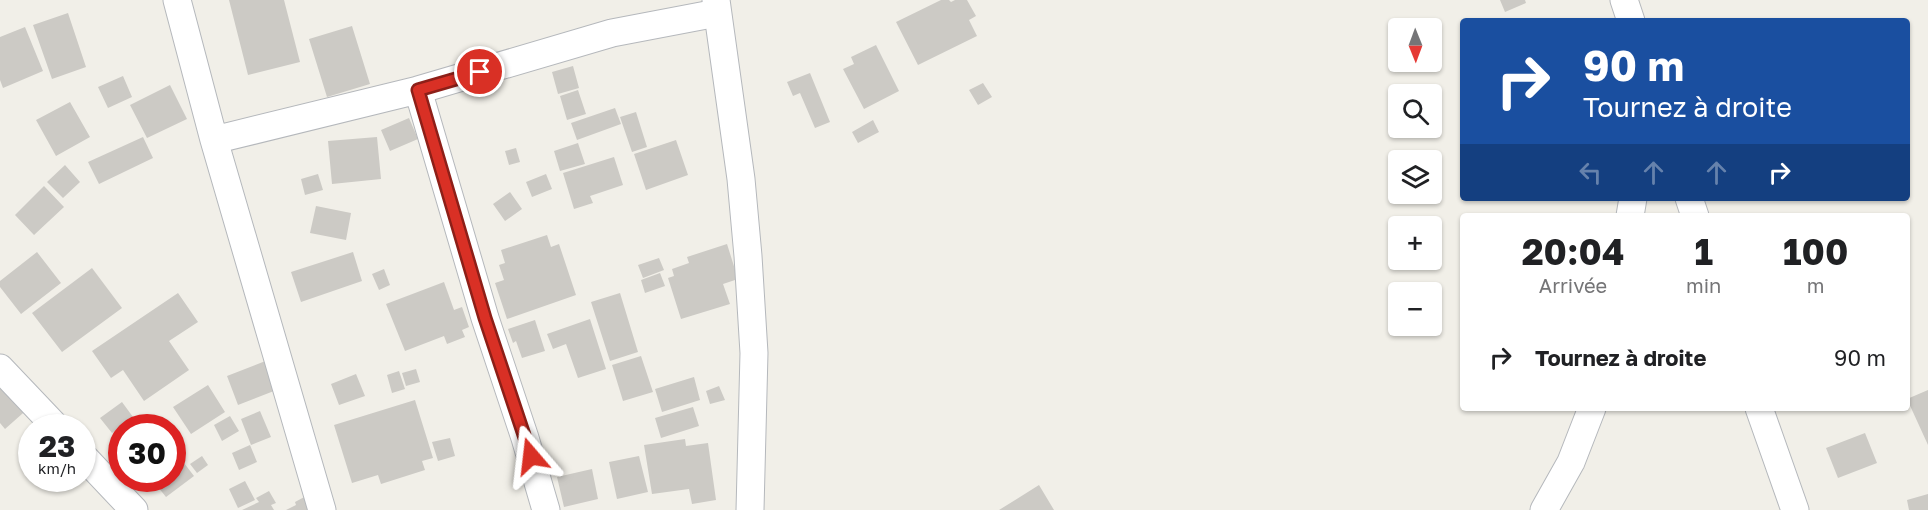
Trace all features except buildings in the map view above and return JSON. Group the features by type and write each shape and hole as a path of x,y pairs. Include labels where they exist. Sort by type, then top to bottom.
{"street":[{"path":"177,0 214,140 322,510"},
{"path":"1624,0 1630,18"},
{"path":"214,140 418,90 612,33 716,7 741,179 748,256 754,353 750,510"},
{"path":"418,90 485,318 522,428 546,510"},
{"path":"0,368 44,414"},
{"path":"1544,510 1571,462 1592,411"},
{"path":"1760,411 1795,510"},
{"path":"96,470 134,510"}],"route":[{"path":"480,72 418,90 485,318 531,456"}]}
